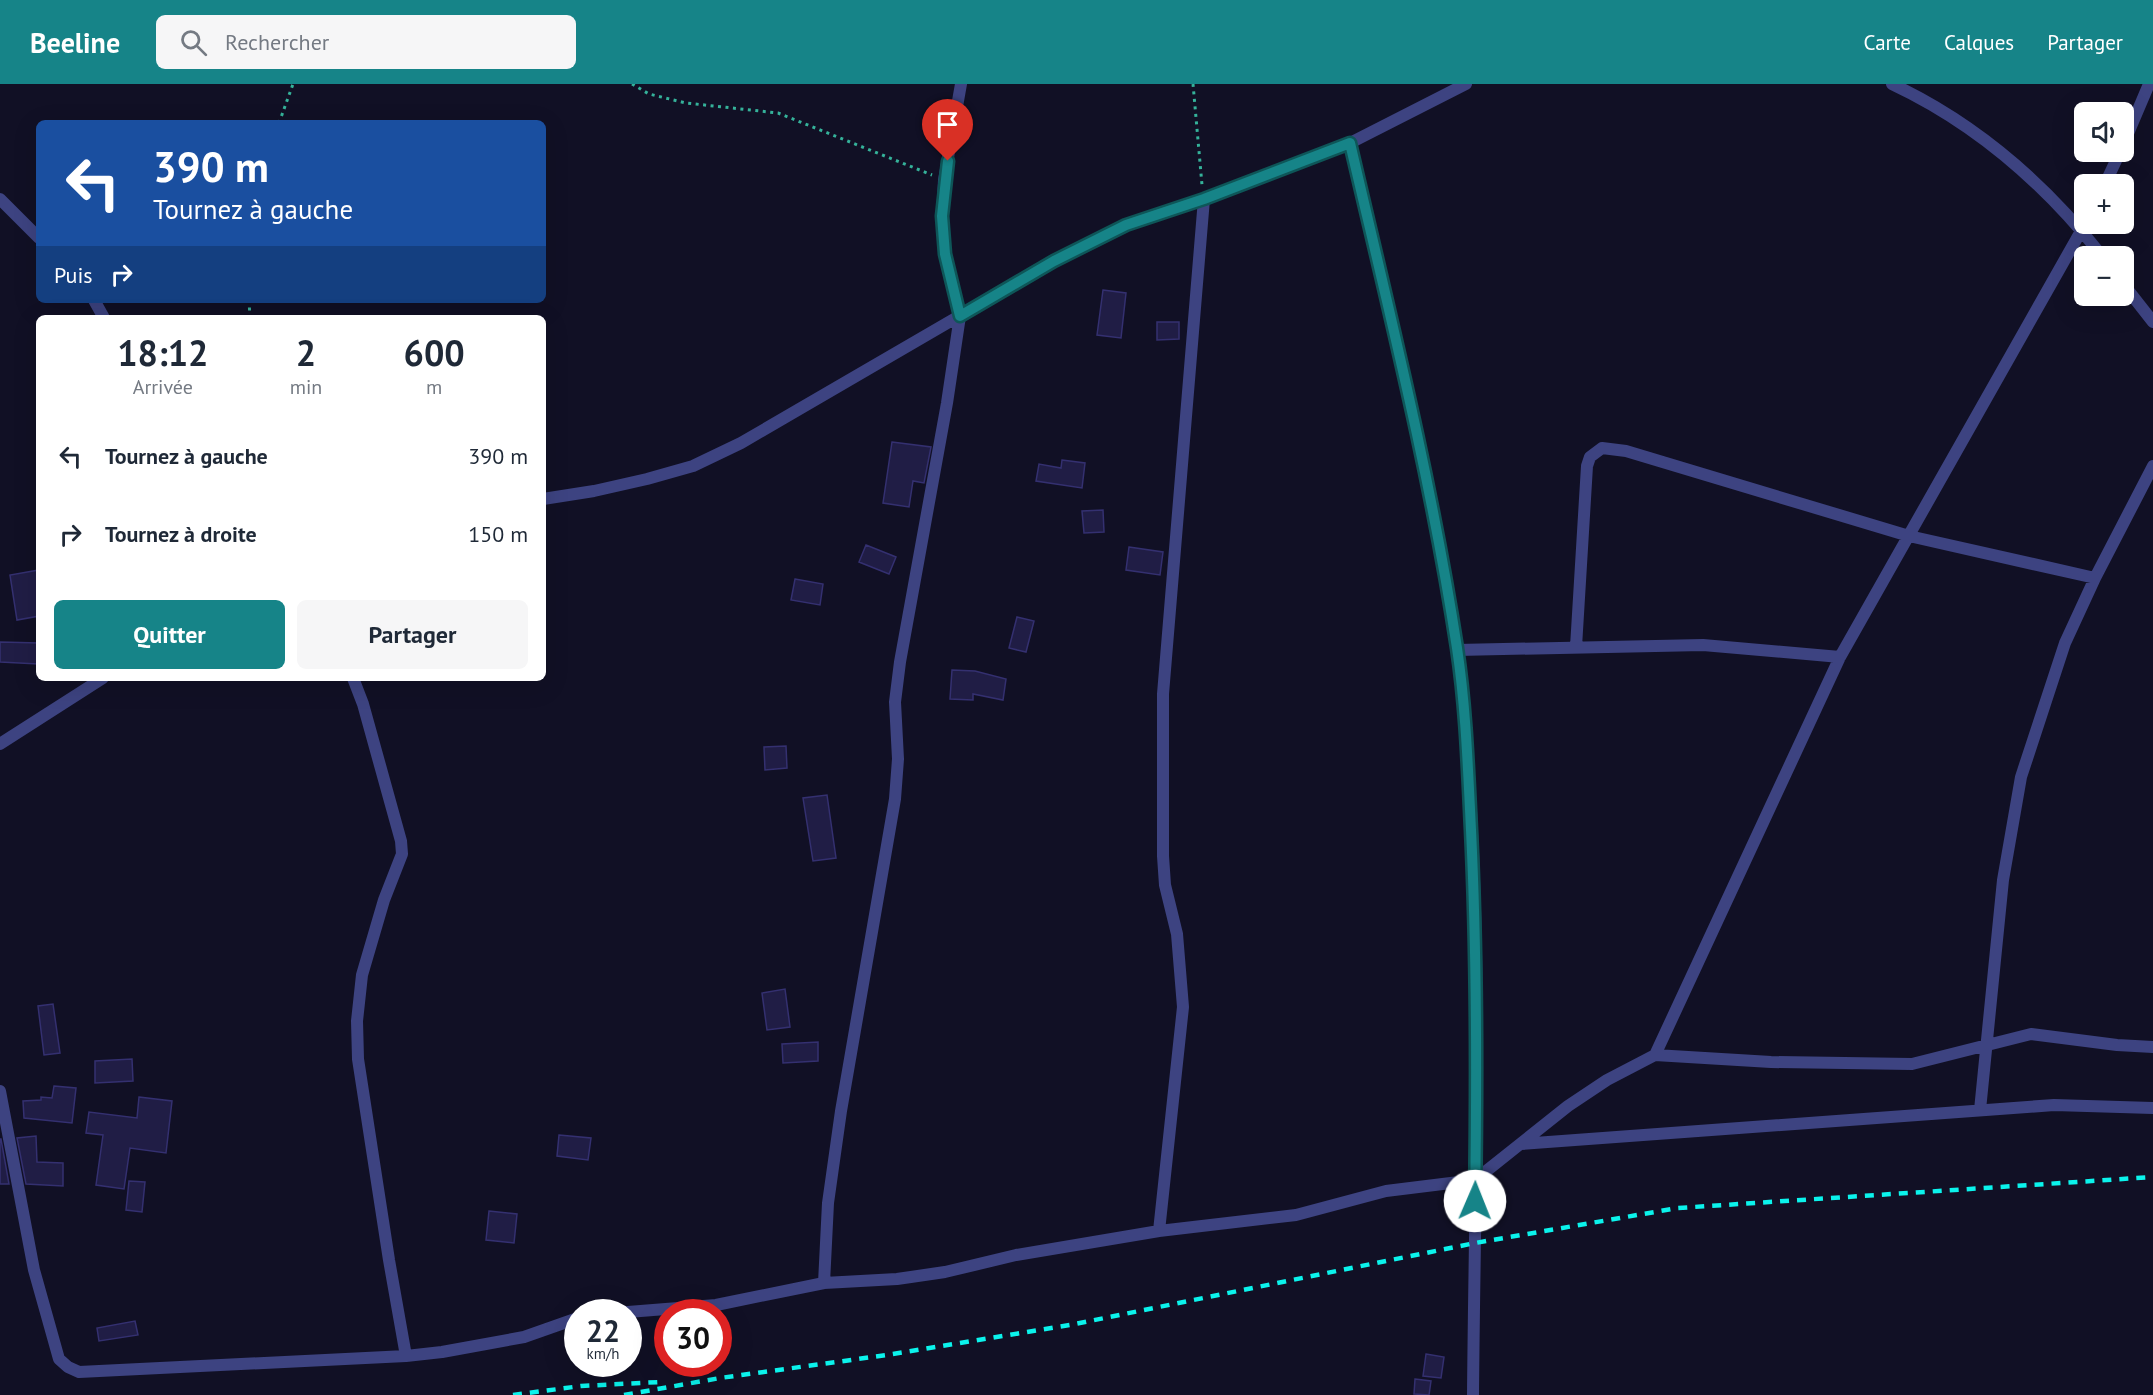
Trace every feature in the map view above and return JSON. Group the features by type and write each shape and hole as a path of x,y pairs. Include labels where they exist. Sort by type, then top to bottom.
{"street":[{"path":"824,1283 828,1203 841,1111 895,799 898,759 895,702 900,662 947,403 960,316 945,254 942,216 944,180 961,84"},
{"path":"546,499 594,491 693,466 741,443 1054,261 1126,225 1204,199 1350,143 1466,84"},
{"path":"1892,84 1913,94 1981,136 2074,218"},
{"path":"2134,119 2149,84"},
{"path":"1350,143 1425,473 1457,650 1468,765 1474,897 1477,1084 1473,1395"},
{"path":"0,199 36,235"},
{"path":"1159,1231 1184,1007 1177,934 1165,885 1163,865 1163,694 1204,199"},
{"path":"1655,1054 1840,657 2080,234"},
{"path":"2134,298 2153,322"},
{"path":"1576,647 1587,466 1590,457 1602,448 1626,451 1909,536 2095,578"},
{"path":"1980,1110 2003,880 2021,777 2065,643 2095,578 2153,466"},
{"path":"1457,650 1703,645 1840,657"},
{"path":"0,744 98,681"},
{"path":"354,681 363,704 401,841 402,854 384,900 362,975 357,1021 358,1059 406,1356"},
{"path":"642,1311 716,1305 824,1283 926,1275 1016,1255 1159,1231 1296,1215 1386,1191 1476,1180 1568,1106 1606,1080 1655,1054 1771,1062 1912,1064 2031,1034 2117,1045 2153,1047"},
{"path":"0,1091 34,1270 59,1359 68,1367 79,1372 406,1356 524,1337 564,1323"},
{"path":"1521,1144 2054,1105 2153,1108"}],"path":[{"path":"280,120 293,84"},
{"path":"632,84 649,94 686,103 778,113 944,180"},
{"path":"1193,84 1204,199"}],"building":[{"path":"1103,290 1126,293 1121,338 1097,335"},
{"path":"1157,322 1179,322 1179,339 1157,340"},
{"path":"892,442 931,447 924,483 913,481 909,507 883,503"},
{"path":"1062,460 1085,463 1082,488 1036,481 1039,464 1061,468"},
{"path":"1103,510 1104,532 1084,533 1082,511"},
{"path":"866,545 896,557 889,574 859,562"},
{"path":"1129,547 1163,552 1160,575 1126,570"},
{"path":"36,571 36,617 17,620 10,575"},
{"path":"795,579 823,584 820,605 791,600"},
{"path":"1017,617 1034,621 1026,652 1009,648"},
{"path":"0,642 36,643 36,664 0,662"},
{"path":"952,670 975,671 1006,679 1003,700 973,694 973,700 950,699"},
{"path":"786,746 787,768 765,770 764,747"},
{"path":"827,795 836,858 813,861 803,798"},
{"path":"785,989 790,1027 767,1030 762,993"},
{"path":"53,1004 60,1053 44,1055 38,1006"},
{"path":"818,1042 818,1061 783,1063 782,1044"},
{"path":"132,1059 133,1081 95,1083 95,1061"},
{"path":"54,1086 76,1088 72,1123 24,1118 23,1101 41,1100 41,1097 52,1098"},
{"path":"139,1097 172,1101 166,1153 130,1148 124,1189 96,1185 103,1135 86,1133 89,1112 137,1118"},
{"path":"559,1135 591,1138 588,1160 557,1156"},
{"path":"36,1136 37,1162 63,1163 63,1186 26,1184 17,1138"},
{"path":"1,1139 9,1184 0,1184"},
{"path":"129,1181 145,1182 142,1212 126,1210"},
{"path":"489,1211 517,1214 514,1243 486,1240"},
{"path":"135,1321 138,1335 99,1341 97,1328"},
{"path":"1426,1354 1444,1357 1441,1378 1423,1376"},
{"path":"1415,1379 1431,1381 1429,1395 1414,1394"}],"railway":[{"path":"624,1395 720,1378 887,1355 1070,1325 1475,1243 1678,1208 2153,1177"},
{"path":"513,1395 581,1386 660,1382"}],"route":[{"path":"948,161 944,180 942,216 945,254 960,316 1054,261 1126,225 1204,199 1350,143 1425,473 1457,650 1468,765 1474,897 1477,1084 1475,1201"}]}
